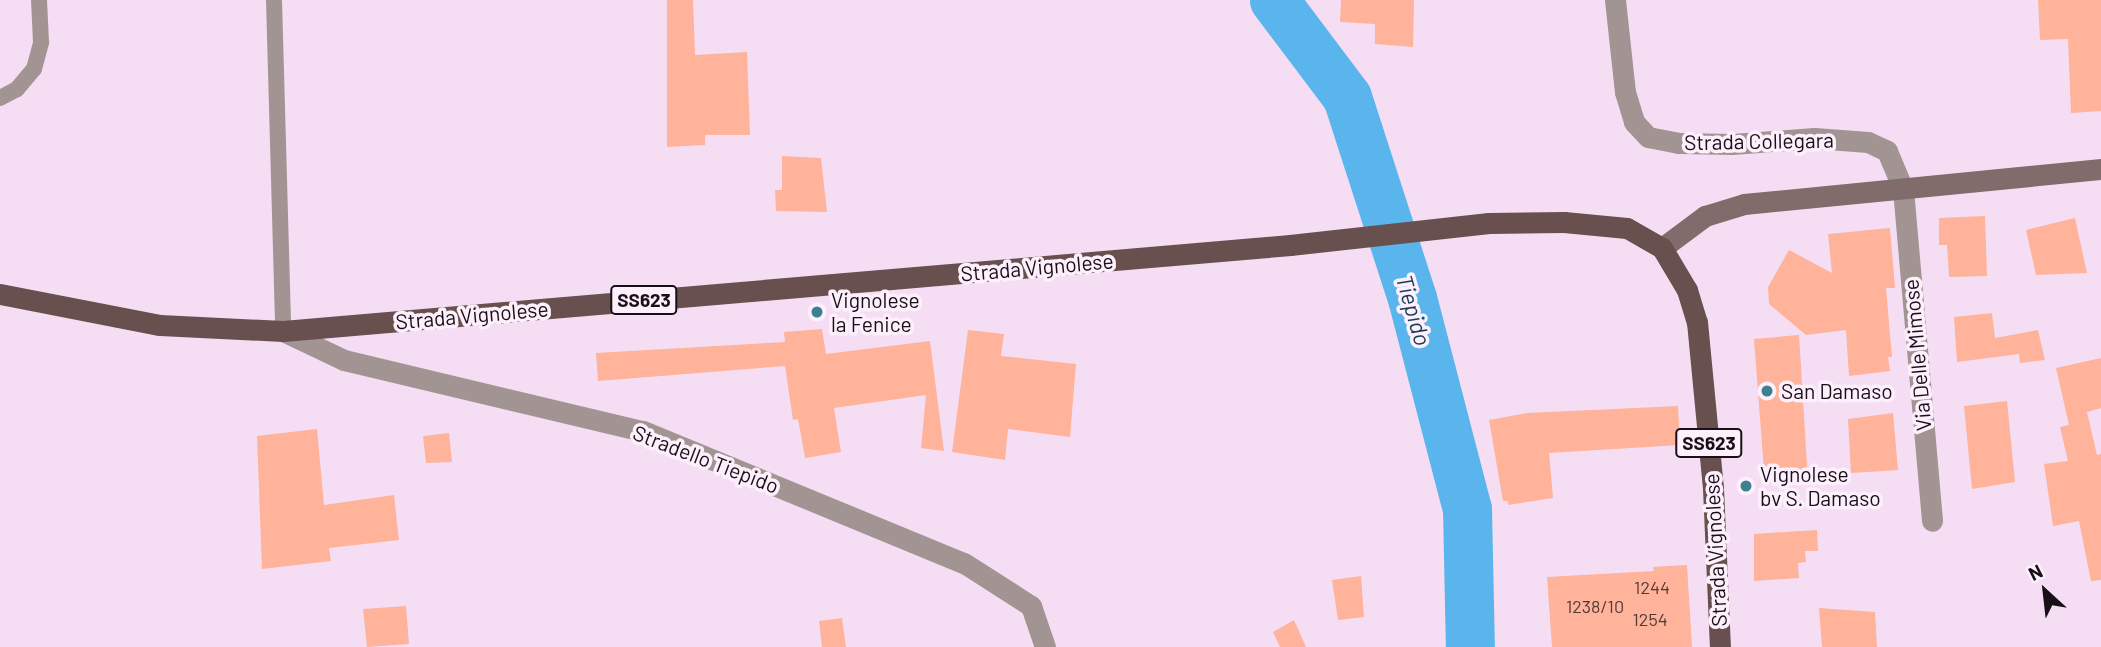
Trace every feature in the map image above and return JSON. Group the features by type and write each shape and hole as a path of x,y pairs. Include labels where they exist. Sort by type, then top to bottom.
{"main road":[{"name":"Strada Vignolese","path":"0,295 160,325 283,331 1290,245 1489,223 1602,223 1634,230 1662,248 1687,290 1702,358 1720,647"}],"street":[{"name":"Strada Collegara","path":"1615,0 1625,92 1634,122 1648,137 1679,143 1814,138 1867,142 1887,151 1903,189"},
{"path":"1662,248 1705,216 1731,207 2100,172"},
{"name":"Via Delle Mimose","path":"1903,189 1932,522"},
{"name":"Stradello Tiepido","path":"283,331 344,360 643,431 964,563 1031,606 1045,647"}],"lane":[{"path":"0,98 17,89 34,69 41,42 39,0"},
{"path":"274,0 283,331"}],"building":[{"path":"667,0 693,0 695,55 747,52 750,135 705,135 705,145 667,147"},
{"path":"1341,0 1414,0 1413,47 1375,44 1375,24 1340,22"},
{"path":"2038,0 2101,0 2101,111 2071,113 2068,39 2040,40"},
{"path":"782,156 821,158 827,212 776,211 775,190 782,190"},
{"path":"1985,216 1987,276 1949,277 1947,245 1939,245 1939,218"},
{"path":"2075,218 2087,273 2036,275 2026,230"},
{"path":"1890,228 1895,288 1886,288 1892,357 1888,357 1890,371 1849,376 1846,330 1806,335 1769,304 1768,287 1789,250 1832,273 1828,234"},
{"path":"1992,313 1995,338 2038,330 2045,360 2020,363 2019,354 1957,362 1954,317"},
{"path":"822,329 826,354 930,341 944,451 921,448 926,395 834,408 841,452 805,458 798,419 793,420 785,366 598,381 596,353 785,342 784,332"},
{"path":"968,330 1004,334 1001,356 1076,364 1070,437 1008,429 1005,460 952,452"},
{"path":"1799,335 1808,481 1765,484 1754,339"},
{"path":"2101,358 2101,408 2087,412 2097,455 2101,454 2101,580 2091,581 2079,521 2053,526 2044,464 2068,461 2060,427 2069,425 2056,368"},
{"path":"2007,401 2015,482 1972,489 1964,406"},
{"path":"1678,406 1680,445 1549,453 1553,498 1508,505 1508,501 1503,501 1489,420 1527,413"},
{"path":"1893,413 1898,470 1851,473 1848,419"},
{"path":"317,429 324,505 394,495 399,540 329,548 331,561 262,569 257,436"},
{"path":"449,433 452,462 426,463 423,436"},
{"path":"1817,530 1818,551 1805,551 1806,562 1798,563 1799,578 1754,581 1754,534"},
{"path":"1687,565 1692,647 1552,647 1547,577 1654,571 1653,567"},
{"path":"1361,576 1364,617 1338,620 1332,580"},
{"path":"406,606 409,644 367,647 363,609"},
{"path":"1819,608 1875,612 1877,647 1822,647"},
{"path":"842,618 846,647 822,647 819,621"},
{"path":"1294,620 1306,647 1280,647 1273,632"}],"waterway":[{"name":"Tiepido","path":"1274,0 1347,97 1412,298 1467,509 1470,647"}],"place":[{"name":"Vignolese la Fenice","path":"817,312"},
{"name":"San Damaso","path":"1767,391"},
{"name":"Vignolese bv S. Damaso","path":"1746,486"}]}
